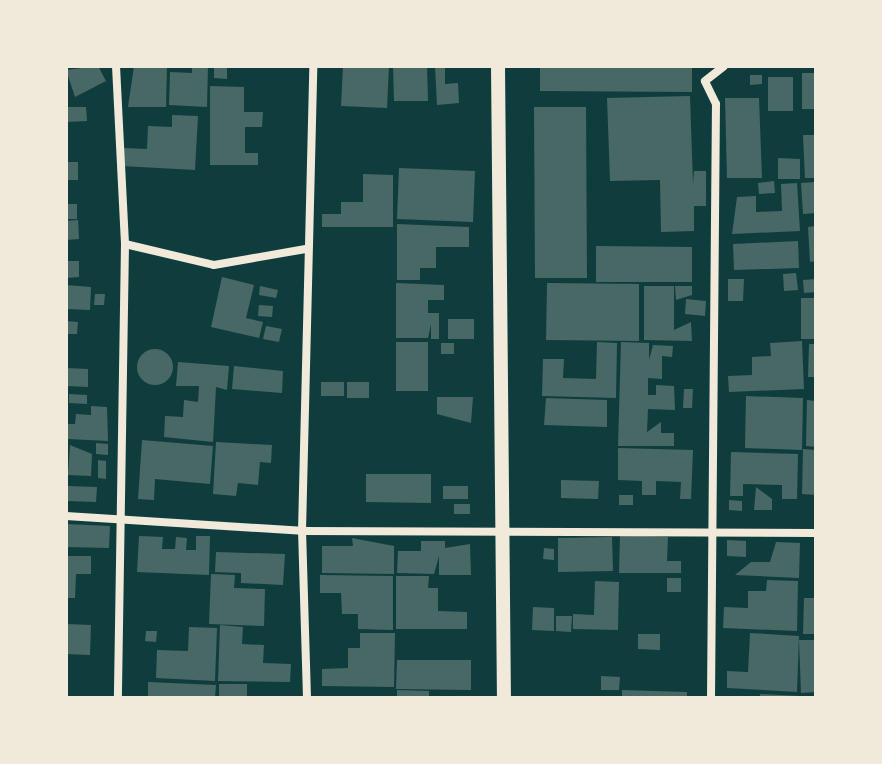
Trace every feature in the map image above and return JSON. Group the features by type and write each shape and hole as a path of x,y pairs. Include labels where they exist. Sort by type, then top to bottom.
{"street":[{"path":"116,66 125,244 118,698"},
{"path":"307,698 302,531 306,249 313,66"},
{"path":"498,66 500,532 504,698"},
{"path":"711,698 709,528 716,104 705,81 724,66"},
{"path":"125,244 214,265 306,249"},
{"path":"66,516 120,517 302,531 500,532 709,528 816,533"}],"building":[{"path":"98,66 106,81 75,97 66,70"},
{"path":"134,66 167,66 166,107 128,107"},
{"path":"192,66 208,66 207,107 169,105 170,72 192,73"},
{"path":"214,66 227,66 227,79 214,78"},
{"path":"343,66 389,66 387,108 341,106"},
{"path":"393,66 427,66 428,101 394,101"},
{"path":"435,66 445,66 445,84 458,83 459,103 437,105"},
{"path":"540,66 692,66 692,92 540,91"},
{"path":"802,73 816,73 816,109 802,109"},
{"path":"750,75 762,75 762,84 750,85"},
{"path":"768,77 793,77 793,111 768,111"},
{"path":"210,86 244,87 244,112 263,112 262,127 245,127 245,153 258,153 258,165 210,165"},
{"path":"690,96 693,184 694,171 706,171 706,206 694,206 694,231 661,232 660,180 610,181 607,98"},
{"path":"725,98 759,98 762,178 727,178"},
{"path":"66,107 86,107 87,121 66,122"},
{"path":"534,107 586,107 587,278 535,278"},
{"path":"172,115 198,116 195,170 122,166 123,148 147,149 148,126 172,127"},
{"path":"803,135 816,135 816,178 805,178"},
{"path":"778,158 800,159 800,179 778,179"},
{"path":"66,162 78,162 78,180 66,180"},
{"path":"399,168 475,171 473,222 397,219"},
{"path":"363,174 393,175 393,227 322,227 322,214 341,214 341,202 363,202"},
{"path":"774,181 775,193 759,194 758,183"},
{"path":"816,182 816,213 803,214 801,183"},
{"path":"797,183 800,231 732,234 737,197 756,196 756,212 782,211 781,184"},
{"path":"66,204 77,204 77,219 66,219"},
{"path":"78,220 79,239 66,240 66,221"},
{"path":"397,224 469,227 469,247 436,247 436,268 420,268 420,280 397,280"},
{"path":"816,226 816,261 810,262 808,227"},
{"path":"798,241 799,268 734,270 733,244"},
{"path":"596,246 692,247 692,282 596,282"},
{"path":"66,261 79,261 79,277 66,278"},
{"path":"796,273 798,290 784,291 783,274"},
{"path":"222,277 254,285 246,318 263,322 259,338 211,327"},
{"path":"728,279 744,279 743,301 728,301"},
{"path":"816,279 816,292 804,293 803,280"},
{"path":"396,283 444,285 444,300 428,300 428,313 439,313 439,339 431,339 431,324 428,338 396,338"},
{"path":"547,283 639,284 639,341 546,340"},
{"path":"66,285 91,287 90,310 66,309"},
{"path":"260,286 278,290 276,298 259,295"},
{"path":"644,286 674,286 674,330 691,322 692,341 644,340"},
{"path":"675,286 692,286 692,295 676,300"},
{"path":"95,294 105,294 104,305 94,305"},
{"path":"801,298 816,298 816,339 801,339"},
{"path":"686,299 706,301 705,316 685,314"},
{"path":"259,305 273,306 272,317 258,316"},
{"path":"448,319 474,319 474,339 448,339"},
{"path":"66,321 78,322 77,334 66,334"},
{"path":"266,326 282,329 279,342 263,339"},
{"path":"802,341 804,389 729,392 728,376 752,375 752,357 771,356 770,343"},
{"path":"396,342 428,342 428,391 396,391"},
{"path":"597,342 617,343 616,398 542,396 543,359 564,359 563,378 596,379"},
{"path":"621,342 649,343 649,360 653,345 673,346 672,357 662,356 662,379 648,378 648,395 656,395 656,385 674,386 675,410 648,409 647,432 661,422 661,433 674,433 674,446 618,446"},
{"path":"441,343 454,343 454,354 441,354"},
{"path":"809,344 816,344 816,377 808,377"},
{"path":"155,349 168,354 173,367 168,380 155,385 142,380 137,367 142,354"},
{"path":"178,362 229,366 227,390 216,387 213,442 164,437 165,416 183,417 184,400 198,402 199,386 176,386"},
{"path":"234,366 283,371 282,393 232,389"},
{"path":"66,368 88,369 88,387 66,386"},
{"path":"321,382 344,382 344,396 321,396"},
{"path":"347,382 369,382 369,398 347,398"},
{"path":"684,389 693,389 692,408 683,408"},
{"path":"69,394 87,395 87,404 69,403"},
{"path":"746,396 803,398 802,450 745,448"},
{"path":"437,397 473,397 471,423 437,414"},
{"path":"546,398 607,400 607,427 544,425"},
{"path":"807,400 816,401 816,447 806,446"},
{"path":"91,406 107,407 108,441 68,439 68,424 75,424 76,414 91,415"},
{"path":"142,440 213,446 210,484 155,479 154,500 138,499"},
{"path":"216,442 272,445 271,463 260,462 258,485 238,483 236,496 213,494"},
{"path":"96,443 108,444 108,455 96,454"},
{"path":"70,445 92,454 91,476 68,475"},
{"path":"618,448 693,450 691,499 680,499 681,482 656,481 656,495 642,495 642,481 618,480"},
{"path":"803,449 816,450 816,495 802,494"},
{"path":"731,452 798,454 797,499 782,499 782,485 743,484 743,496 730,496"},
{"path":"98,460 106,461 106,479 98,478"},
{"path":"366,474 431,474 431,503 366,502"},
{"path":"561,480 599,481 598,499 561,498"},
{"path":"68,486 97,487 96,502 67,501"},
{"path":"443,486 468,486 468,499 443,499"},
{"path":"756,487 772,499 772,510 754,510"},
{"path":"619,495 633,495 633,505 619,505"},
{"path":"729,500 742,501 742,511 729,510"},
{"path":"454,504 470,504 470,514 454,514"},
{"path":"66,524 110,526 109,548 66,547"},
{"path":"620,535 668,537 667,561 681,561 681,573 619,573"},
{"path":"139,536 163,537 162,549 175,549 176,537 187,538 186,550 196,550 196,536 210,536 209,575 137,572"},
{"path":"612,537 613,571 558,572 558,538"},
{"path":"352,538 394,546 394,574 322,573 322,546 353,546"},
{"path":"727,540 746,541 746,557 727,556"},
{"path":"421,541 445,541 445,548 470,544 471,575 439,575 439,556 434,574 397,573 398,551 421,551"},
{"path":"776,542 800,543 799,578 735,575 751,562 770,562"},
{"path":"544,548 554,549 554,560 543,559"},
{"path":"216,552 285,554 283,585 241,583 241,573 215,572"},
{"path":"66,556 91,556 91,574 76,574 75,598 66,598"},
{"path":"211,574 235,575 234,588 265,589 264,626 209,624"},
{"path":"320,575 393,576 393,630 358,629 358,614 342,614 341,593 320,593"},
{"path":"396,576 429,576 428,588 438,588 438,611 467,612 467,629 396,629"},
{"path":"667,578 681,578 681,592 667,592"},
{"path":"767,580 798,581 797,631 723,628 724,607 748,608 748,591 766,591"},
{"path":"595,581 619,582 618,630 573,629 573,614 594,615"},
{"path":"804,598 816,598 816,634 803,634"},
{"path":"533,607 554,608 554,631 532,630"},
{"path":"556,616 572,616 571,632 556,631"},
{"path":"66,624 91,625 90,655 66,654"},
{"path":"220,625 243,627 242,644 264,645 263,663 291,664 290,682 218,681"},
{"path":"189,627 217,628 215,681 156,678 157,650 188,651"},
{"path":"146,631 157,631 156,642 145,641"},
{"path":"360,633 395,633 394,687 322,686 322,669 348,668 348,648 360,648"},
{"path":"750,633 799,636 797,692 727,688 727,671 748,672"},
{"path":"638,634 660,634 660,650 638,649"},
{"path":"799,640 816,640 816,692 801,693"},
{"path":"397,660 471,660 471,690 396,689"},
{"path":"601,676 620,677 619,690 601,690"},
{"path":"148,682 216,685 215,698 148,698"},
{"path":"219,684 247,684 247,698 219,698"},
{"path":"397,690 429,691 429,698 397,698"},
{"path":"622,690 687,692 687,698 622,698"},
{"path":"760,694 800,696 800,698 760,698"}]}
